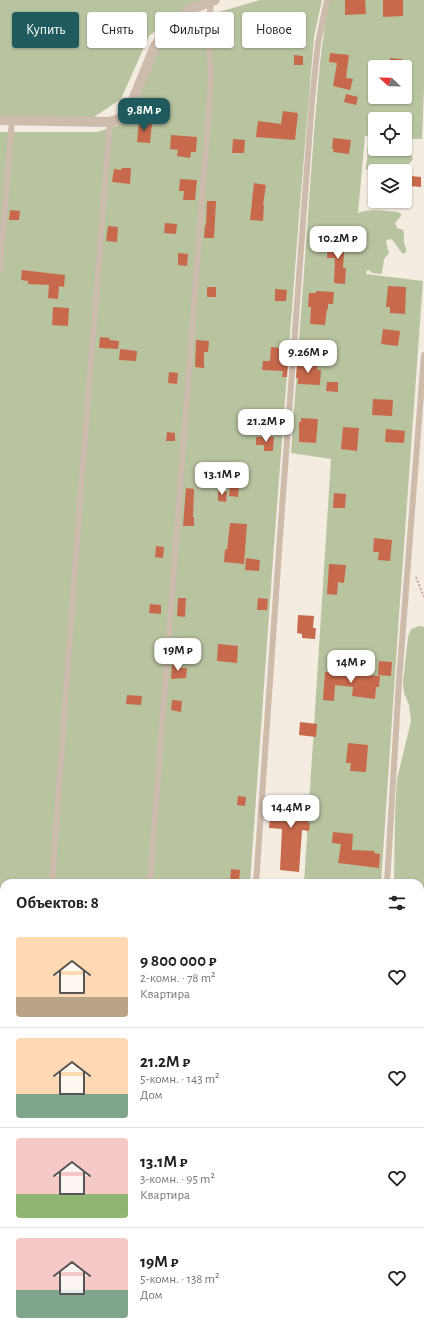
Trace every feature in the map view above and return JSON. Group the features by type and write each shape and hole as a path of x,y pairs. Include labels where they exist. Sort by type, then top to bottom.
{"street":[{"path":"0,120 110,122 119,119 131,105 155,46 170,26 191,9 213,0"}],"lane":[{"path":"150,879 210,95 211,72 208,31 213,0"},
{"path":"256,879 312,100 318,43 326,0"},
{"path":"0,269 12,120"},
{"path":"52,879 78,516 110,122"},
{"path":"387,879 399,681 424,355"}],"green space":[{"path":"0,0 204,0 192,3 180,12 155,12 155,31 149,36 147,40 147,12 87,12 87,48 144,48 121,99 94,117 0,116"},
{"path":"260,0 322,0 314,37 298,229 250,879 0,879 0,132 97,132 118,125 134,107 159,48 234,48 234,12 218,12"},
{"path":"328,0 424,0 424,89 422,139 412,139 412,112 368,112 368,136 365,136 358,213 363,211 378,210 398,212 401,216 395,223 397,228 403,230 404,233 406,252 403,254 391,239 387,240 386,242 389,253 384,259 382,273 373,273 368,270 366,274 423,281 381,879 304,879 331,459 291,453 314,132 320,63","holes":["361,230 363,231 363,249 356,245 356,237 359,235"]},
{"path":"368,148 368,156 412,156 413,159 409,164 368,164 368,169 366,169"},
{"path":"419,626 424,627 424,879 394,879 397,779 411,721 409,705 404,693 403,682 408,637 411,629"}],"building":[{"path":"345,0 365,0 366,14 345,15"},
{"path":"383,0 403,0 403,16 383,17"},
{"path":"330,53 349,55 346,78 353,79 350,90 333,86 337,63 329,62"},
{"path":"294,55 303,56 303,65 294,65"},
{"path":"390,58 402,59 402,60 390,60"},
{"path":"346,94 358,97 356,105 344,102"},
{"path":"283,111 298,113 295,140 256,137 258,121 281,124"},
{"path":"139,122 152,123 150,143 137,142"},
{"path":"171,135 197,137 196,152 191,152 190,158 177,156 178,150 170,149"},
{"path":"333,138 351,140 349,154 333,152"},
{"path":"233,139 245,140 244,153 232,153"},
{"path":"122,168 131,168 130,184 112,182 114,169 121,170"},
{"path":"412,176 421,177 421,187 412,186"},
{"path":"180,179 197,180 195,200 183,200 184,191 179,191"},
{"path":"254,183 266,185 263,205 263,221 250,220"},
{"path":"207,201 216,201 214,238 204,238"},
{"path":"10,210 20,211 19,220 9,220"},
{"path":"165,223 177,224 176,234 164,233"},
{"path":"108,226 118,227 117,242 106,241"},
{"path":"328,240 345,241 343,268 346,268 345,284 334,283 335,258 327,258"},
{"path":"178,253 188,254 187,266 178,265"},
{"path":"22,270 65,275 64,287 59,286 58,299 48,298 49,285 28,284 28,281 21,280"},
{"path":"388,286 406,287 405,314 390,313 390,307 386,307"},
{"path":"207,287 216,287 216,297 207,297"},
{"path":"275,289 287,290 286,301 275,301"},
{"path":"316,291 334,292 333,304 328,304 325,325 310,324 311,307 308,307 309,293 316,293"},
{"path":"53,307 69,308 68,326 52,325"},
{"path":"383,329 400,331 398,346 381,344"},
{"path":"100,337 119,341 118,349 99,348"},
{"path":"196,340 209,341 208,352 204,352 204,368 195,367"},
{"path":"271,347 280,348 279,360 288,361 287,377 282,377 283,371 262,370 263,361 270,361"},
{"path":"120,349 137,351 136,361 119,360"},
{"path":"297,362 318,363 317,370 321,370 320,385 298,384 298,378 296,378"},
{"path":"169,372 178,373 177,384 168,383"},
{"path":"327,382 338,382 338,392 326,391"},
{"path":"373,399 393,400 392,416 372,415"},
{"path":"301,418 318,419 316,443 299,442 299,422 301,422"},
{"path":"343,427 359,428 357,451 341,449"},
{"path":"386,429 405,431 404,443 385,442"},
{"path":"167,432 175,433 175,441 166,441"},
{"path":"256,437 274,437 273,451 264,451 264,445 256,445"},
{"path":"230,484 239,484 238,497 229,496"},
{"path":"186,488 194,489 194,526 183,526"},
{"path":"218,491 227,492 226,502 218,501"},
{"path":"334,493 346,494 345,508 333,508"},
{"path":"230,523 247,524 244,564 224,562"},
{"path":"374,538 392,540 390,561 378,560 379,552 373,552"},
{"path":"156,546 164,547 163,558 155,557"},
{"path":"246,558 260,560 259,571 245,570"},
{"path":"329,564 346,565 344,583 338,582 337,595 327,594"},
{"path":"178,598 186,598 185,617 177,616"},
{"path":"258,598 268,599 267,610 257,610"},
{"path":"150,604 161,605 161,614 149,613"},
{"path":"298,615 314,616 313,628 316,628 315,639 302,638 302,634 297,633"},
{"path":"218,644 238,646 237,663 217,661"},
{"path":"379,661 392,662 391,676 378,675"},
{"path":"172,665 180,665 180,668 187,668 186,678 171,679"},
{"path":"343,665 353,666 352,674 380,676 379,687 376,687 375,699 352,696 353,687 335,685 334,701 323,700 325,672 342,673"},
{"path":"127,695 142,696 141,705 126,704"},
{"path":"172,700 182,701 181,712 171,710"},
{"path":"300,722 317,724 316,737 299,735"},
{"path":"348,743 368,745 366,772 350,771 351,763 346,763"},
{"path":"238,796 246,797 245,806 237,805"},
{"path":"277,796 311,799 308,823 310,823 309,831 302,830 299,872 280,870 282,829 269,828 270,818 275,818"},
{"path":"333,832 353,834 352,850 375,851 374,853 380,854 379,868 338,863 341,844 332,843"},
{"path":"231,869 240,870 239,879 230,879"}]}
